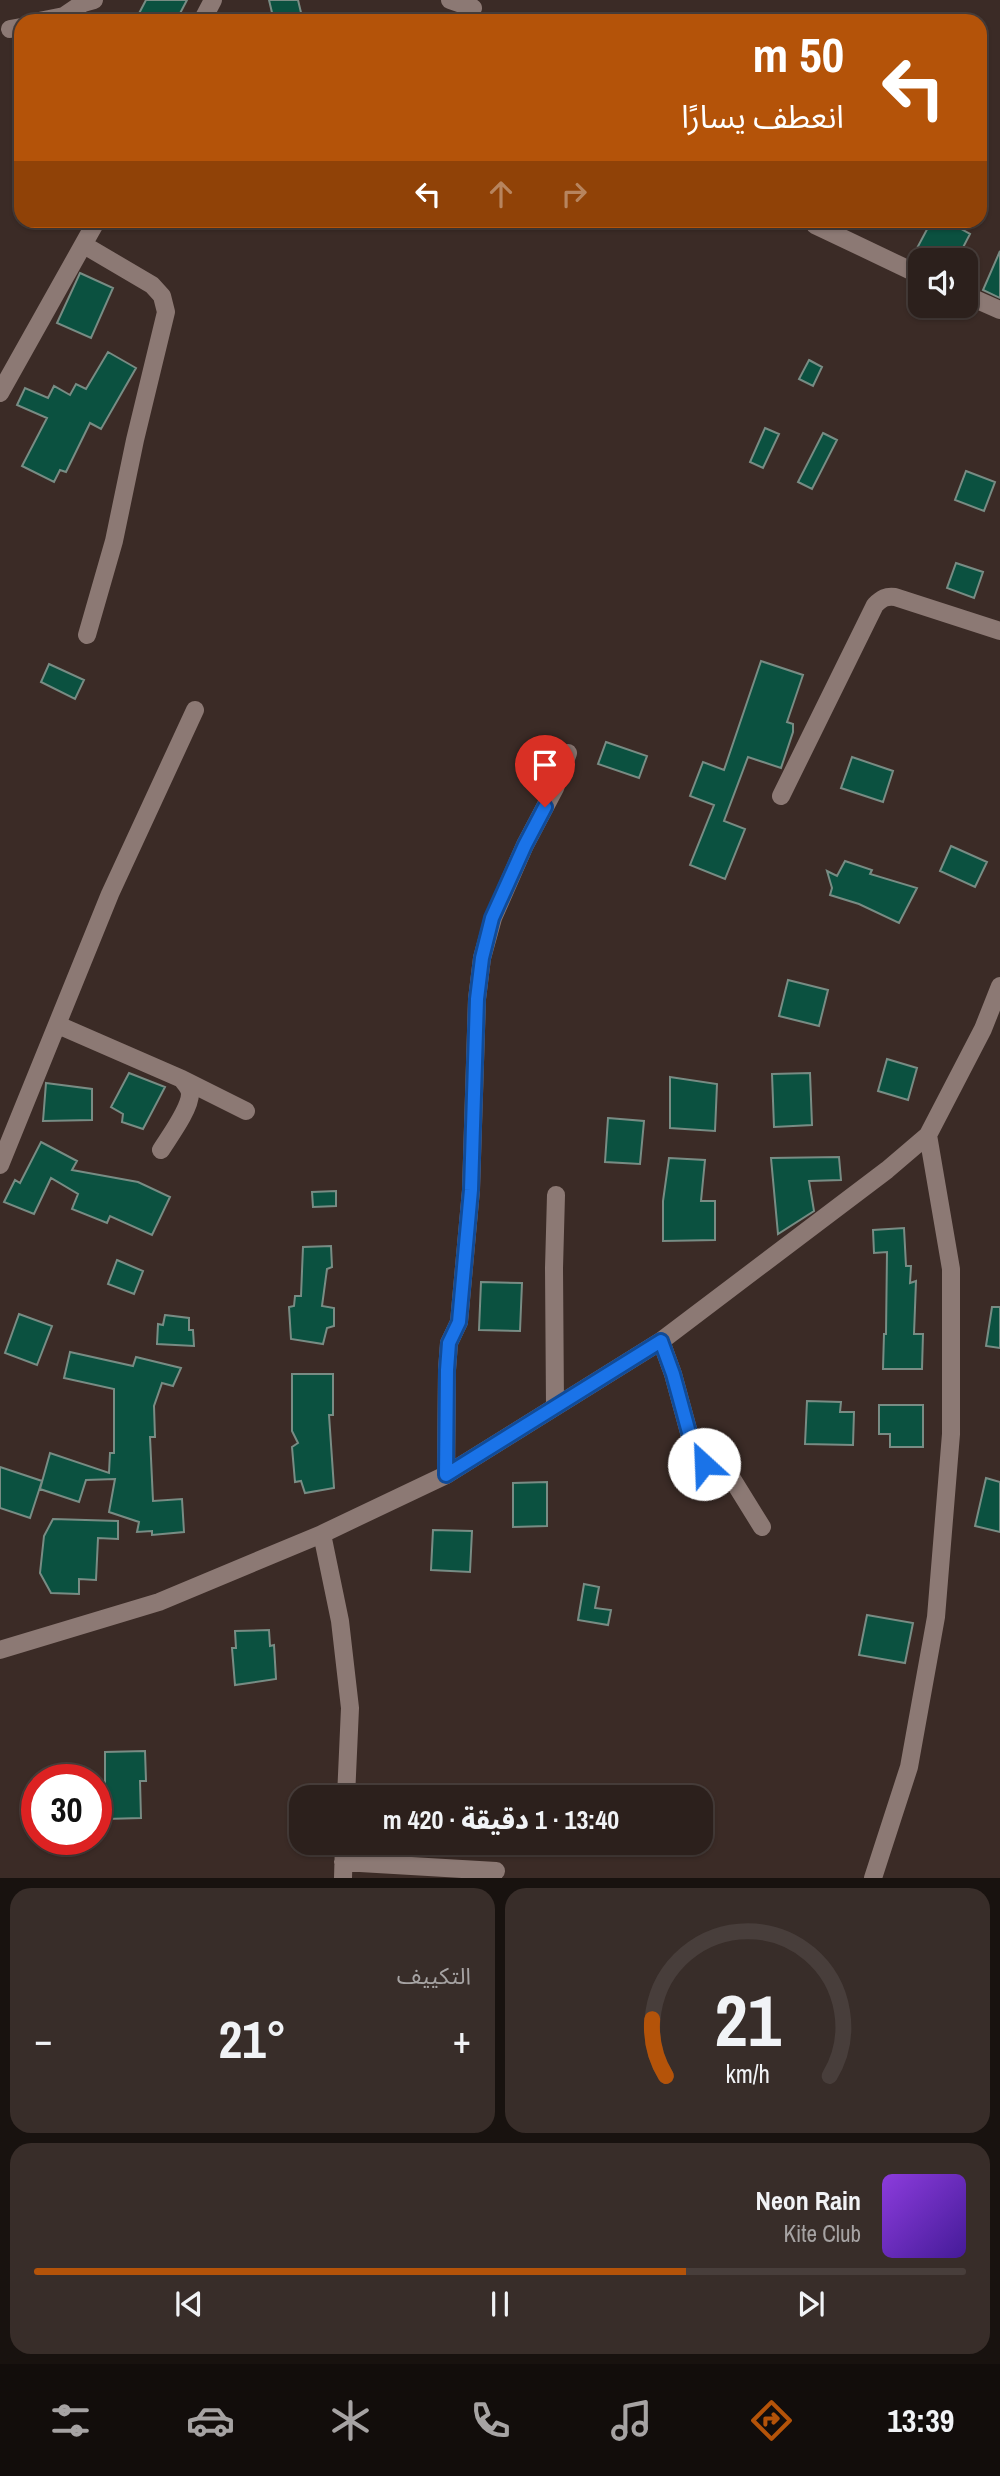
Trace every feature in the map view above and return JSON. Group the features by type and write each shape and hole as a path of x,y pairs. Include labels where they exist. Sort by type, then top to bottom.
{"street":[{"path":"67,14 83,3 94,0"},
{"path":"450,0 473,8"},
{"path":"0,393 93,228"},
{"path":"821,228 908,269"},
{"path":"84,245 152,285 162,296 166,312 114,541 86,635"},
{"path":"978,300 1000,310"},
{"path":"781,796 875,605 880,600 887,596 895,597 1000,631"},
{"path":"0,1165 110,894 195,710"},
{"path":"446,1475 447,1370 449,1343 459,1322 471,1190 477,999 482,958 492,918 525,845 555,788 568,753"},
{"path":"0,1650 159,1602 322,1534 446,1475 661,1341 887,1170 929,1135 984,1029 1000,986"},
{"path":"58,1025 182,1079 246,1111"},
{"path":"161,1150 187,1107 189,1088 182,1079"},
{"path":"873,1878 909,1767 929,1658 936,1617 951,1434 951,1269 929,1135"},
{"path":"555,1406 556,1195"},
{"path":"661,1341 696,1455 706,1466 731,1477 762,1527"},
{"path":"322,1534 340,1620 349,1697 346,1785"},
{"path":"343,1870 496,1871"}],"building":[{"path":"146,0 187,0 180,14 139,14"},
{"path":"269,0 298,0 301,14 272,14"},
{"path":"928,228 959,228 970,234 963,248 917,248"},
{"path":"1000,251 1000,298 983,290"},
{"path":"80,273 113,288 91,338 57,323"},
{"path":"108,352 136,368 101,429 90,423 66,472 60,470 54,482 22,466 47,418 17,405 25,388 48,398 54,386 70,395 76,384 86,389"},
{"path":"809,360 822,367 813,386 799,379"},
{"path":"765,428 779,434 763,468 750,462"},
{"path":"823,433 837,440 812,489 798,482"},
{"path":"966,471 995,482 984,511 955,500"},
{"path":"956,563 983,572 974,598 947,588"},
{"path":"761,661 803,675 787,722 793,724 793,732 781,768 748,757 724,821 745,829 725,879 690,865 714,805 690,796 703,762 724,770"},
{"path":"49,664 84,680 75,699 41,682"},
{"path":"606,742 647,756 639,778 598,764"},
{"path":"852,757 893,771 883,802 841,788"},
{"path":"951,846 987,862 975,887 940,871"},
{"path":"845,861 872,870 870,874 917,888 899,923 859,904 830,895 832,888 827,871 837,876"},
{"path":"788,980 828,990 819,1026 779,1016"},
{"path":"887,1059 917,1068 908,1100 878,1091"},
{"path":"129,1073 165,1087 143,1129 122,1122 123,1114 111,1107"},
{"path":"810,1073 812,1125 774,1127 772,1074"},
{"path":"670,1077 717,1084 715,1131 670,1128"},
{"path":"46,1083 92,1089 92,1120 43,1121"},
{"path":"608,1118 644,1121 640,1164 605,1162"},
{"path":"41,1142 77,1161 72,1170 138,1182 170,1197 152,1235 110,1216 107,1223 72,1209 78,1194 51,1178 34,1214 4,1202 15,1180 20,1183"},
{"path":"839,1157 841,1180 809,1181 814,1211 778,1234 771,1158"},
{"path":"669,1158 705,1160 701,1201 715,1201 715,1240 663,1241 663,1201"},
{"path":"336,1191 336,1206 313,1207 312,1192"},
{"path":"904,1228 906,1266 911,1266 910,1283 916,1281 914,1334 923,1334 922,1369 883,1369 887,1252 874,1253 873,1230"},
{"path":"331,1246 332,1267 327,1269 322,1306 334,1308 334,1326 327,1328 323,1344 291,1339 289,1307 294,1306 295,1296 301,1296 303,1247"},
{"path":"117,1260 143,1271 134,1294 108,1284"},
{"path":"481,1282 522,1283 520,1331 479,1330"},
{"path":"992,1307 1000,1307 1000,1348 986,1346"},
{"path":"19,1314 52,1326 37,1365 5,1353"},
{"path":"165,1315 189,1318 189,1330 193,1330 194,1346 157,1344 158,1324 163,1325"},
{"path":"70,1352 133,1366 136,1357 181,1368 173,1386 162,1383 154,1406 155,1437 150,1437 153,1501 182,1499 184,1532 152,1535 152,1531 137,1532 139,1522 109,1512 115,1479 86,1480 79,1502 40,1489 50,1453 109,1473 110,1453 114,1453 114,1389 64,1378"},
{"path":"292,1374 333,1374 333,1415 329,1415 334,1488 305,1493 301,1481 295,1482 292,1447 298,1443 292,1431"},
{"path":"807,1401 841,1402 840,1412 854,1412 853,1445 805,1444"},
{"path":"879,1405 923,1405 923,1447 890,1447 890,1434 879,1434"},
{"path":"0,1467 42,1481 30,1518 0,1508"},
{"path":"986,1478 1000,1482 1000,1532 975,1526"},
{"path":"547,1482 547,1526 513,1527 513,1483"},
{"path":"53,1519 118,1521 118,1539 98,1538 96,1580 79,1579 79,1594 51,1593 40,1573 44,1536"},
{"path":"433,1530 472,1531 470,1572 431,1570"},
{"path":"584,1584 599,1587 595,1608 611,1610 608,1625 578,1620"},
{"path":"867,1615 913,1623 905,1663 859,1655"},
{"path":"269,1630 270,1646 274,1645 276,1679 235,1685 232,1648 236,1648 235,1631"},
{"path":"145,1751 146,1781 140,1781 141,1818 112,1819 112,1764 105,1764 105,1752"}],"route":[{"path":"545,807 492,918 482,958 477,999 471,1190 459,1322 449,1343 447,1370 446,1475 661,1341 694,1451 704,1464"}]}
